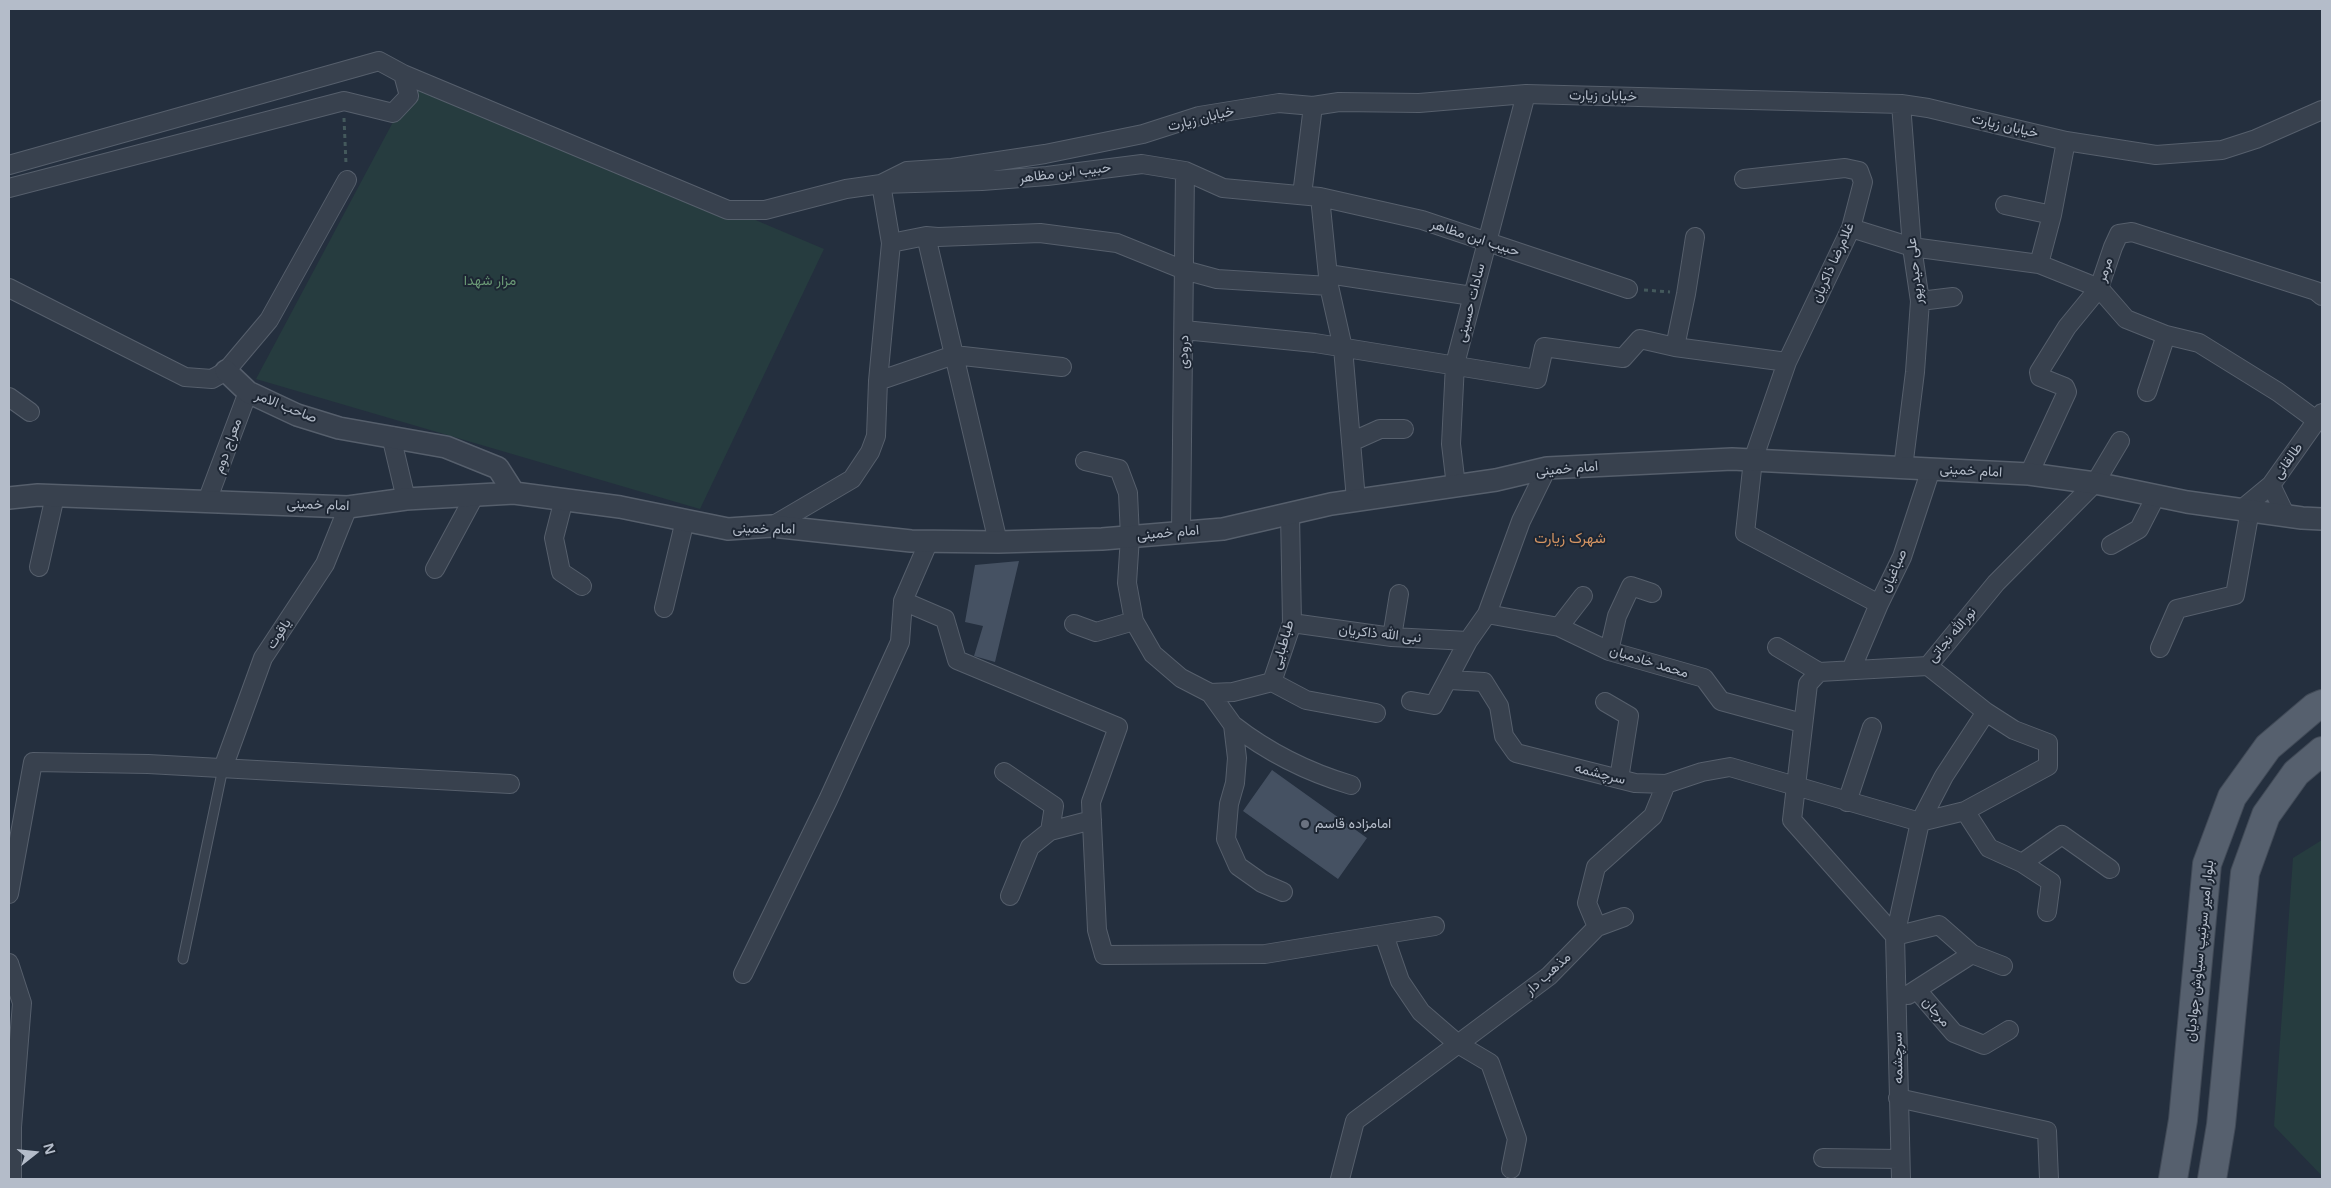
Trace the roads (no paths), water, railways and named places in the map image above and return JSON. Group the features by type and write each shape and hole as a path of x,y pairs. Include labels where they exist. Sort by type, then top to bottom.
{"main road":[{"name":"بلوار امیر سرتیپ سیاوش جوادیان","path":"2174,1179 2183,1120 2207,864 2232,797 2268,746 2315,707 2322,704"},
{"path":"2212,1179 2221,1125 2245,873 2266,815 2296,773 2322,751"}],"street":[{"path":"9,165 379,62 403,74 728,210 765,210 846,189 881,184 891,243 878,381 876,436 870,452 852,479 772,526"},
{"path":"9,188 344,101 393,113 409,96 403,74"},
{"name":"خیابان زیارت","path":"881,184 907,171 952,168 1045,154 1143,134 1199,116 1279,103 1313,106 1339,102 1419,103 1526,94 1901,104 1928,108 2066,140 2156,156 2222,150 2256,140 2322,110"},
{"name":"سادات حسینی","path":"1456,486 1450,444 1455,364 1526,94"},
{"name":"علی حیدرپور","path":"1901,104 1912,247 1920,301 1915,372 1903,468"},
{"path":"1302,195 1313,106"},
{"path":"2039,264 2052,215 2066,140"},
{"name":"حبیب ابن مظاهر","path":"881,184 982,181 1038,177 1142,164 1185,171 1223,188 1320,197 1422,220 1628,288"},
{"name":"غلام‌رضا ذاکریان","path":"1744,179 1845,168 1858,171 1863,182 1851,228 1787,362 1753,460 1745,534 1879,604"},
{"name":"درودی","path":"1181,532 1185,171"},
{"path":"9,288 185,377 212,379 226,371 269,320 346,180"},
{"path":"1320,197 1328,280 1343,348 1356,500"},
{"path":"2005,205 2052,215"},
{"path":"1851,228 1912,247 2039,264 2099,288 2126,320 2166,335 2199,343 2319,417"},
{"name":"مرمر","path":"2029,474 2068,392 2065,387 2040,378 2039,372 2067,327 2099,288 2119,234 2132,232 2316,291 2322,296"},
{"path":"891,243 926,236 1050,234 1117,243 1184,270 1217,279 1328,280 1472,296"},
{"path":"926,236 998,542"},
{"path":"1674,347 1686,294 1695,237"},
{"path":"1920,301 1953,297"},
{"path":"1184,330 1315,343 1455,364 1537,379 1544,347 1623,358 1640,339 1674,347 1787,362"},
{"path":"2147,392 2166,335"},
{"path":"878,381 954,355 1062,367"},
{"name":"صاحب الامر","path":"226,371 248,392 297,415 339,428 446,447 498,468 514,493"},
{"name":"معراج دوم","path":"207,501 248,392"},
{"path":"9,397 30,412"},
{"name":"طالقانی","path":"2246,509 2271,485 2319,417"},
{"path":"1351,442 1380,430 1404,430"},
{"path":"391,436 406,499"},
{"name":"نورالله نجاتی","path":"1819,672 1928,666 1996,583 2095,483 2120,441"},
{"name":"امام خمینی","path":"9,498 55,496 348,507 406,499 514,493 620,507 728,529 772,526 929,541 998,542 1130,537 1222,529 1356,500 1496,480 1547,468 1732,459 2029,474 2095,483 2156,496 2303,518 2322,526"},
{"path":"1085,462 1119,469 1128,493 1130,537 1127,584 1134,620 1153,654 1181,678 1210,693 1233,725 1266,750 1318,775 1351,785"},
{"path":"1411,701 1434,705 1450,680 1468,641 1487,614 1521,521 1547,468"},
{"name":"صباغیان","path":"1851,670 1879,604 1902,557 1931,469"},
{"path":"2271,485 2303,518"},
{"path":"436,569 475,495"},
{"path":"39,567 55,496"},
{"path":"2111,545 2139,529 2156,496"},
{"path":"564,499 554,538 561,572 582,586"},
{"name":"یاقوت","path":"223,768 263,658 325,564 348,507"},
{"path":"2160,648 2176,609 2235,595 2246,509"},
{"name":"طباطبایی","path":"1210,693 1233,692 1272,682 1292,623 1290,514"},
{"path":"664,608 685,520"},
{"path":"743,974 828,800 900,642 903,601 929,541"},
{"path":"1609,651 1617,616 1631,586 1652,594"},
{"path":"1392,636 1399,594"},
{"path":"1559,627 1583,596"},
{"path":"903,601 945,619 957,660 1118,727 1091,802 1097,930 1104,955 1265,954 1435,926"},
{"name":"محمد خادمیان","path":"1487,614 1559,627 1609,651 1704,678 1721,702 1802,723"},
{"path":"1074,624 1096,632 1134,620"},
{"name":"نبی الله ذاکریان","path":"1292,623 1392,636 1468,641"},
{"path":"1777,647 1819,672 1808,684 1794,787 1792,820 1895,936 1939,925 1972,954 2003,966"},
{"path":"1920,822 1965,811 2048,766 2048,743 2014,730 1986,712 1928,666"},
{"name":"سرچشمه","path":"1450,680 1484,682 1499,706 1504,736 1516,753 1635,783 1666,784 1702,772 1730,768 1920,822"},
{"path":"1272,682 1306,700 1376,713"},
{"path":"1605,702 1629,716 1620,779"},
{"name":"سرچشمه","path":"1901,1179 1895,936 1920,822 1944,776 1986,712"},
{"path":"1233,725 1237,758 1229,804 1226,839 1238,866 1262,882 1283,892"},
{"path":"1847,802 1872,727"},
{"path":"9,894 33,762 223,768 510,784"},
{"path":"1004,772 1054,806 1050,831"},
{"path":"1624,917 1597,927 1587,903 1596,867 1653,816 1666,784"},
{"path":"1965,811 1988,848 2022,863 2051,882 2047,912"},
{"path":"1010,896 1030,847 1050,831 1092,820"},
{"path":"2022,863 2062,835 2110,869"},
{"name":"مذهب دار","path":"1340,1179 1355,1121 1549,976 1597,927"},
{"path":"1384,935 1400,981 1421,1012 1458,1044 1490,1063 1517,1139 1511,1169"},
{"path":"1897,1002 1972,954"},
{"path":"9,963 22,1003 12,1127 12,1179"},
{"name":"مرجان","path":"1917,990 1954,1033 1984,1045 2009,1030"},
{"path":"1898,1098 2047,1131 2049,1179"},
{"path":"1823,1158 1900,1159"}],"lane":[{"path":"183,959 223,768"}],"place":[{"name":"امامزاده قاسم","path":"1305,824"}],"district":[{"name":"شهرک زیارت","path":"1570,539"}],"park label":[{"name":"مزار شهدا","path":"490,281"}]}
